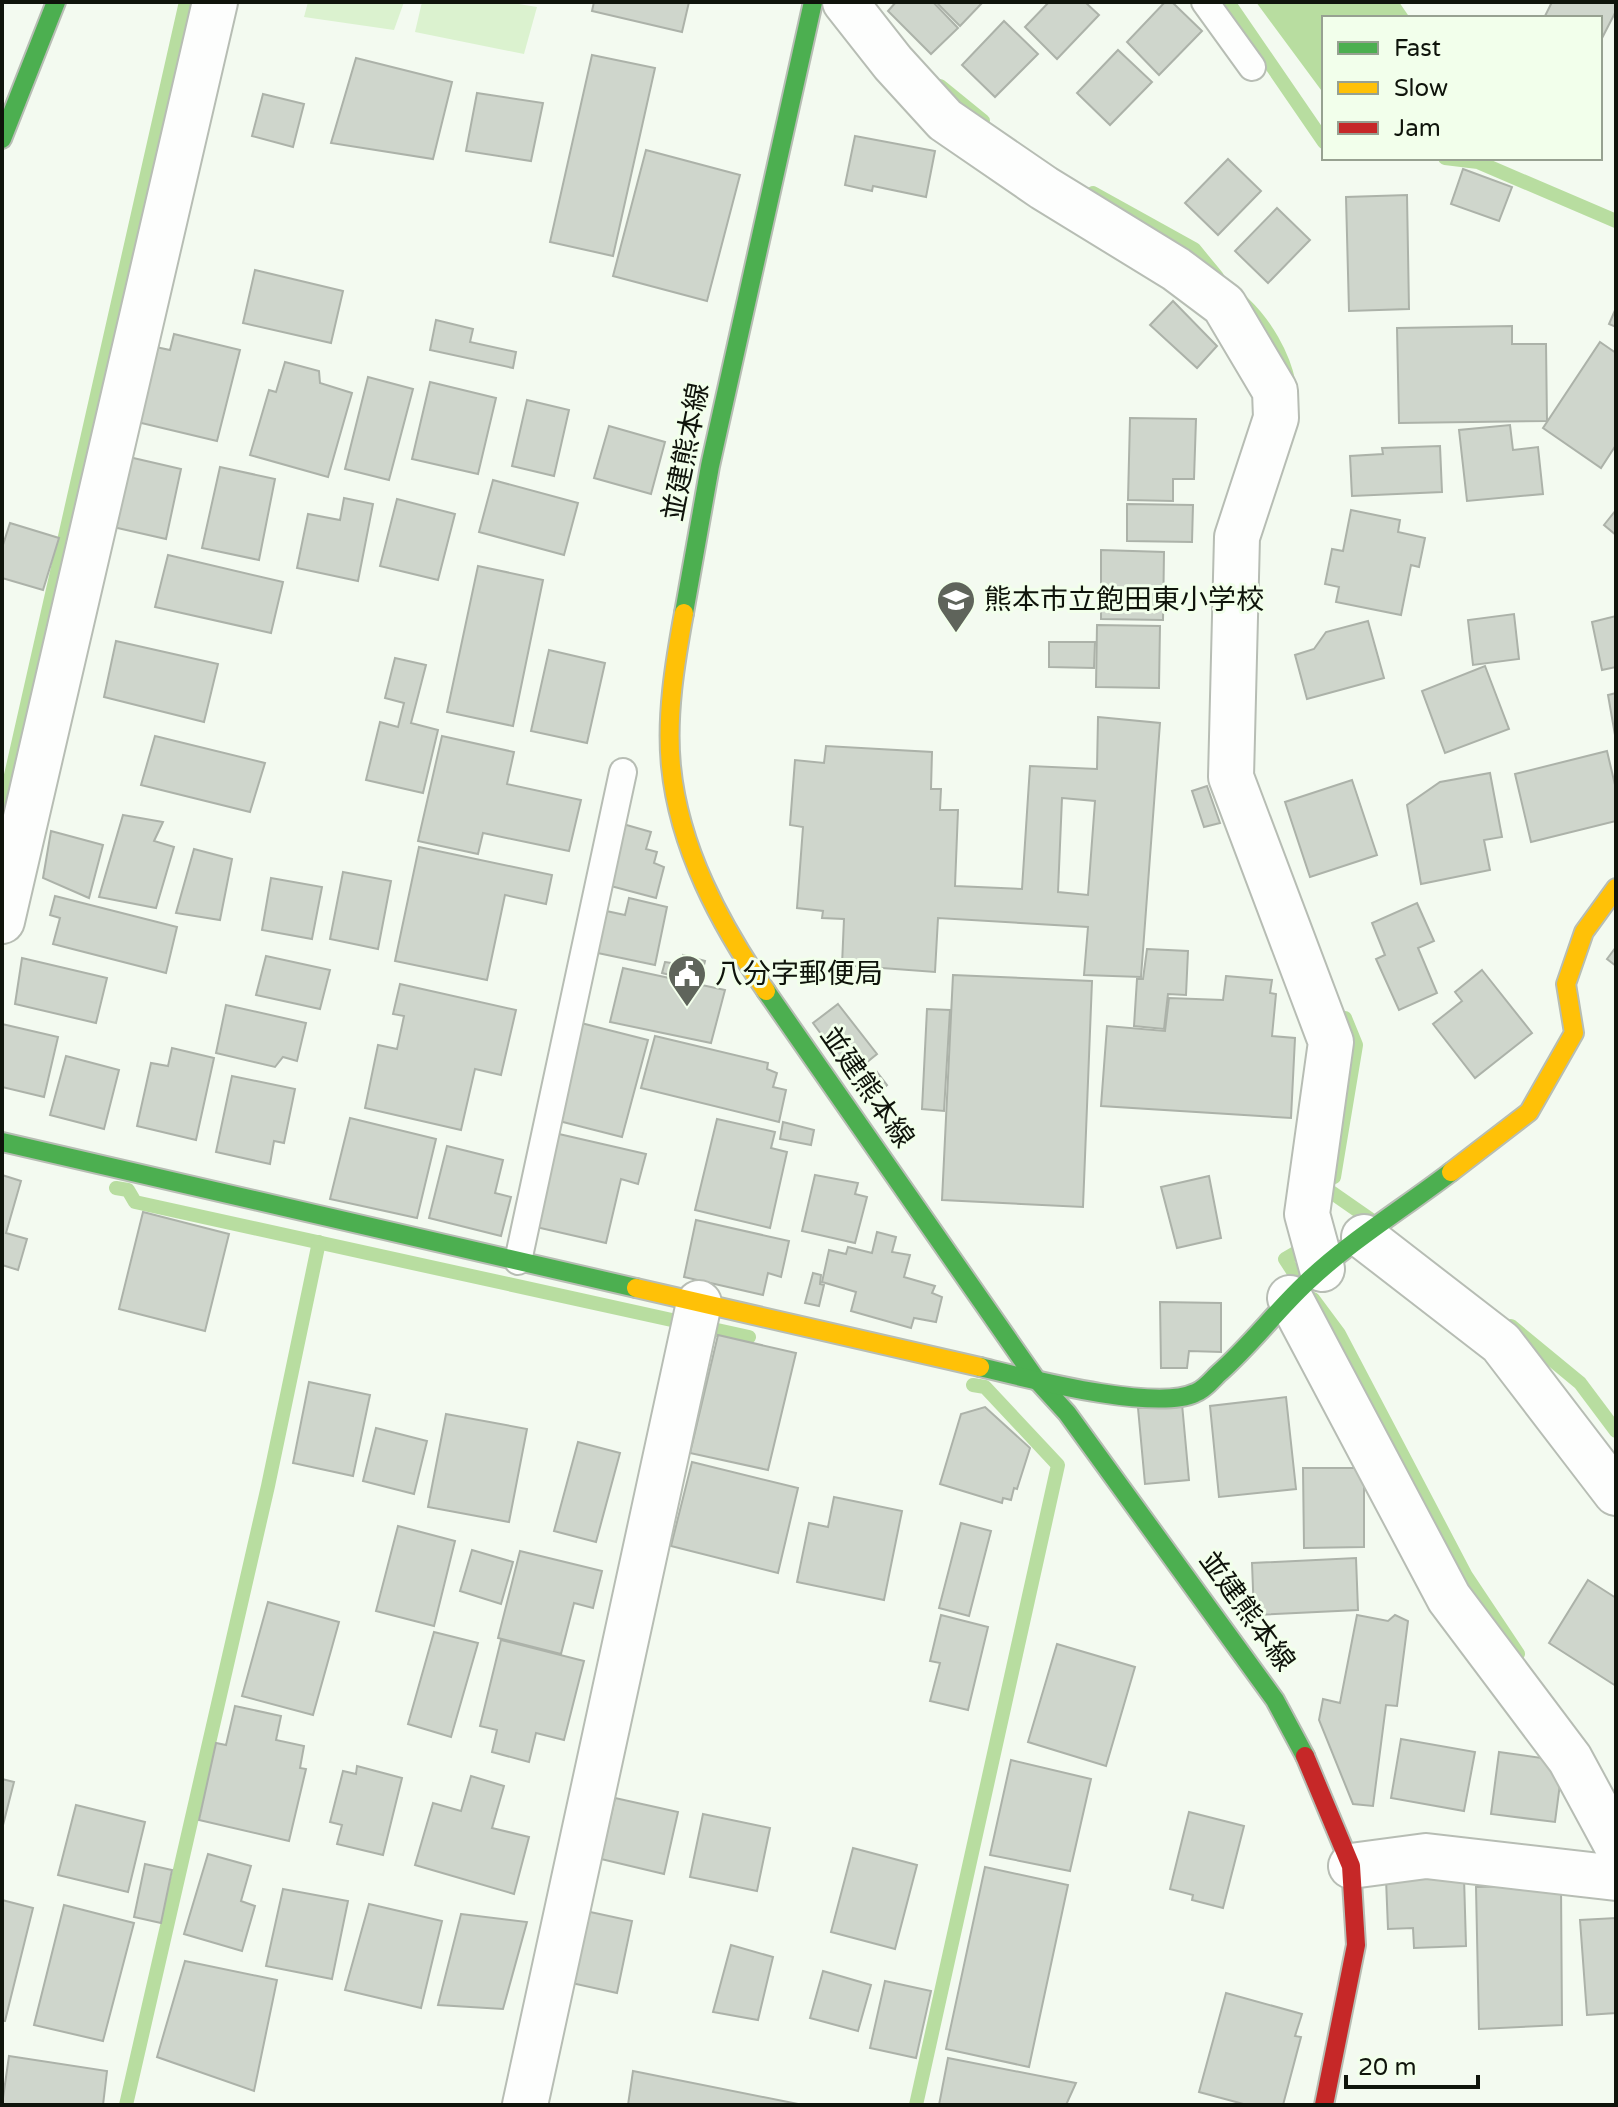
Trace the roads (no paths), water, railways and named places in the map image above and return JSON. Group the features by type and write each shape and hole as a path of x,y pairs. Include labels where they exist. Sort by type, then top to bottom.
{"main road":[{"path":"2,139 56,2"},
{"name":"並建熊本線","path":"813,2 710,466 674,667 671,765 684,831 726,933 1035,1378 1067,1413 1275,1700 1318,1782 1351,1866 1356,1945 1324,2105"},
{"path":"2,1142 1074,1389 1135,1397 1182,1397 1197,1393 1252,1344 1290,1298 1322,1269 1529,1112 1574,1033 1566,984 1584,932 1616,888"}],"street":[{"path":"2,921 215,2"},
{"path":"845,2 893,63 945,120 1044,188 1176,269 1224,305 1275,391 1276,418 1237,537 1231,777 1331,1042 1307,1214 1322,1269"},
{"path":"1364,1237 1501,1343 1616,1493"},
{"path":"1290,1298 1449,1598 1570,1759 1616,1844"},
{"path":"525,2105 699,1303"},
{"path":"1351,1866 1426,1856 1616,1878"}],"lane":[{"path":"1205,2 1252,67"},
{"path":"518,1261 623,772"}],"waterway":[{"path":"1228,2 1322,139"},
{"path":"2,815 185,6"},
{"path":"940,86 983,121"},
{"path":"1462,160 1478,162 1616,221"},
{"path":"1093,193 1194,249 1217,277"},
{"path":"1243,303 1272,340 1289,384"},
{"path":"1334,1177 1356,1045 1345,1018"},
{"path":"116,1188 128,1190 135,1202 749,1337"},
{"path":"1331,1192 1377,1224"},
{"path":"126,2105 268,1486 319,1242"},
{"path":"1300,1282 1285,1259 1309,1245"},
{"path":"1313,1299 1339,1334 1466,1576 1518,1654"},
{"path":"1511,1326 1580,1383 1616,1431"},
{"path":"916,2105 1058,1465 985,1387 973,1385"}],"place":[{"name":"熊本市立飽田東小学校","path":"956,634"},
{"name":"八分字郵便局","path":"687,1008"}]}
